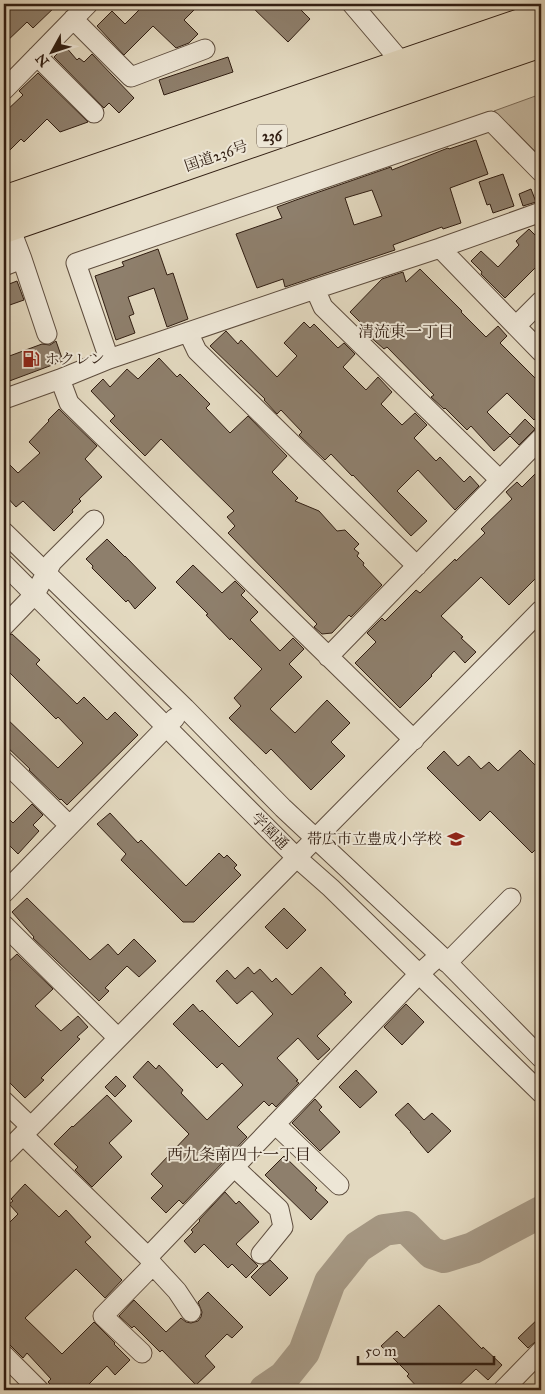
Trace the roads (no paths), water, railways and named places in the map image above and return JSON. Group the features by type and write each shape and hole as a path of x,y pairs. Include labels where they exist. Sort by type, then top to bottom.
{"highway":[{"name":"国道236号","path":"4,200 541,16"},
{"name":"国道236号","path":"6,223 541,43"}],"street":[{"path":"4,90 88,4"},
{"path":"352,4 403,64"},
{"path":"73,19 131,76 205,49"},
{"path":"37,56 94,113"},
{"path":"109,359 76,263 491,121 541,172"},
{"path":"4,399 109,359 440,248 541,212"},
{"path":"6,223 22,259 47,334"},
{"path":"440,248 541,352"},
{"path":"4,266 22,259"},
{"path":"315,289 323,307 500,480"},
{"path":"516,326 541,301"},
{"path":"188,332 196,351 417,566"},
{"path":"60,378 69,404 414,740"},
{"path":"328,657 541,438"},
{"path":"4,626 35,594 52,562 94,520"},
{"name":"学園通","path":"4,532 185,708 283,808 443,959 541,1058"},
{"name":"学園通","path":"4,564 297,858 541,1093"},
{"path":"4,1154 541,610"},
{"path":"4,893 185,708"},
{"path":"4,761 69,825"},
{"path":"142,1353 103,1316 234,1167 419,974 443,959 511,898"},
{"path":"4,925 118,1038"},
{"path":"4,1101 26,1130 150,1261 191,1312"},
{"path":"275,1124 339,1185"},
{"path":"234,1167 279,1208 283,1227 262,1254"},
{"path":"503,1390 541,1351"},
{"path":"4,1355 39,1390"}],"waterway":[{"path":"265,1390 284,1377 304,1352 330,1282 358,1247 384,1230 406,1227 432,1253 444,1257 473,1248 541,1212"}],"place":[{"name":"ホクレン","path":"31,359"},
{"name":"帯広市立豊成小学校","path":"456,839"}],"district":[{"name":"清流東一丁目","path":"406,331"},
{"name":"西九条南四十一丁目","path":"239,1154"}]}
